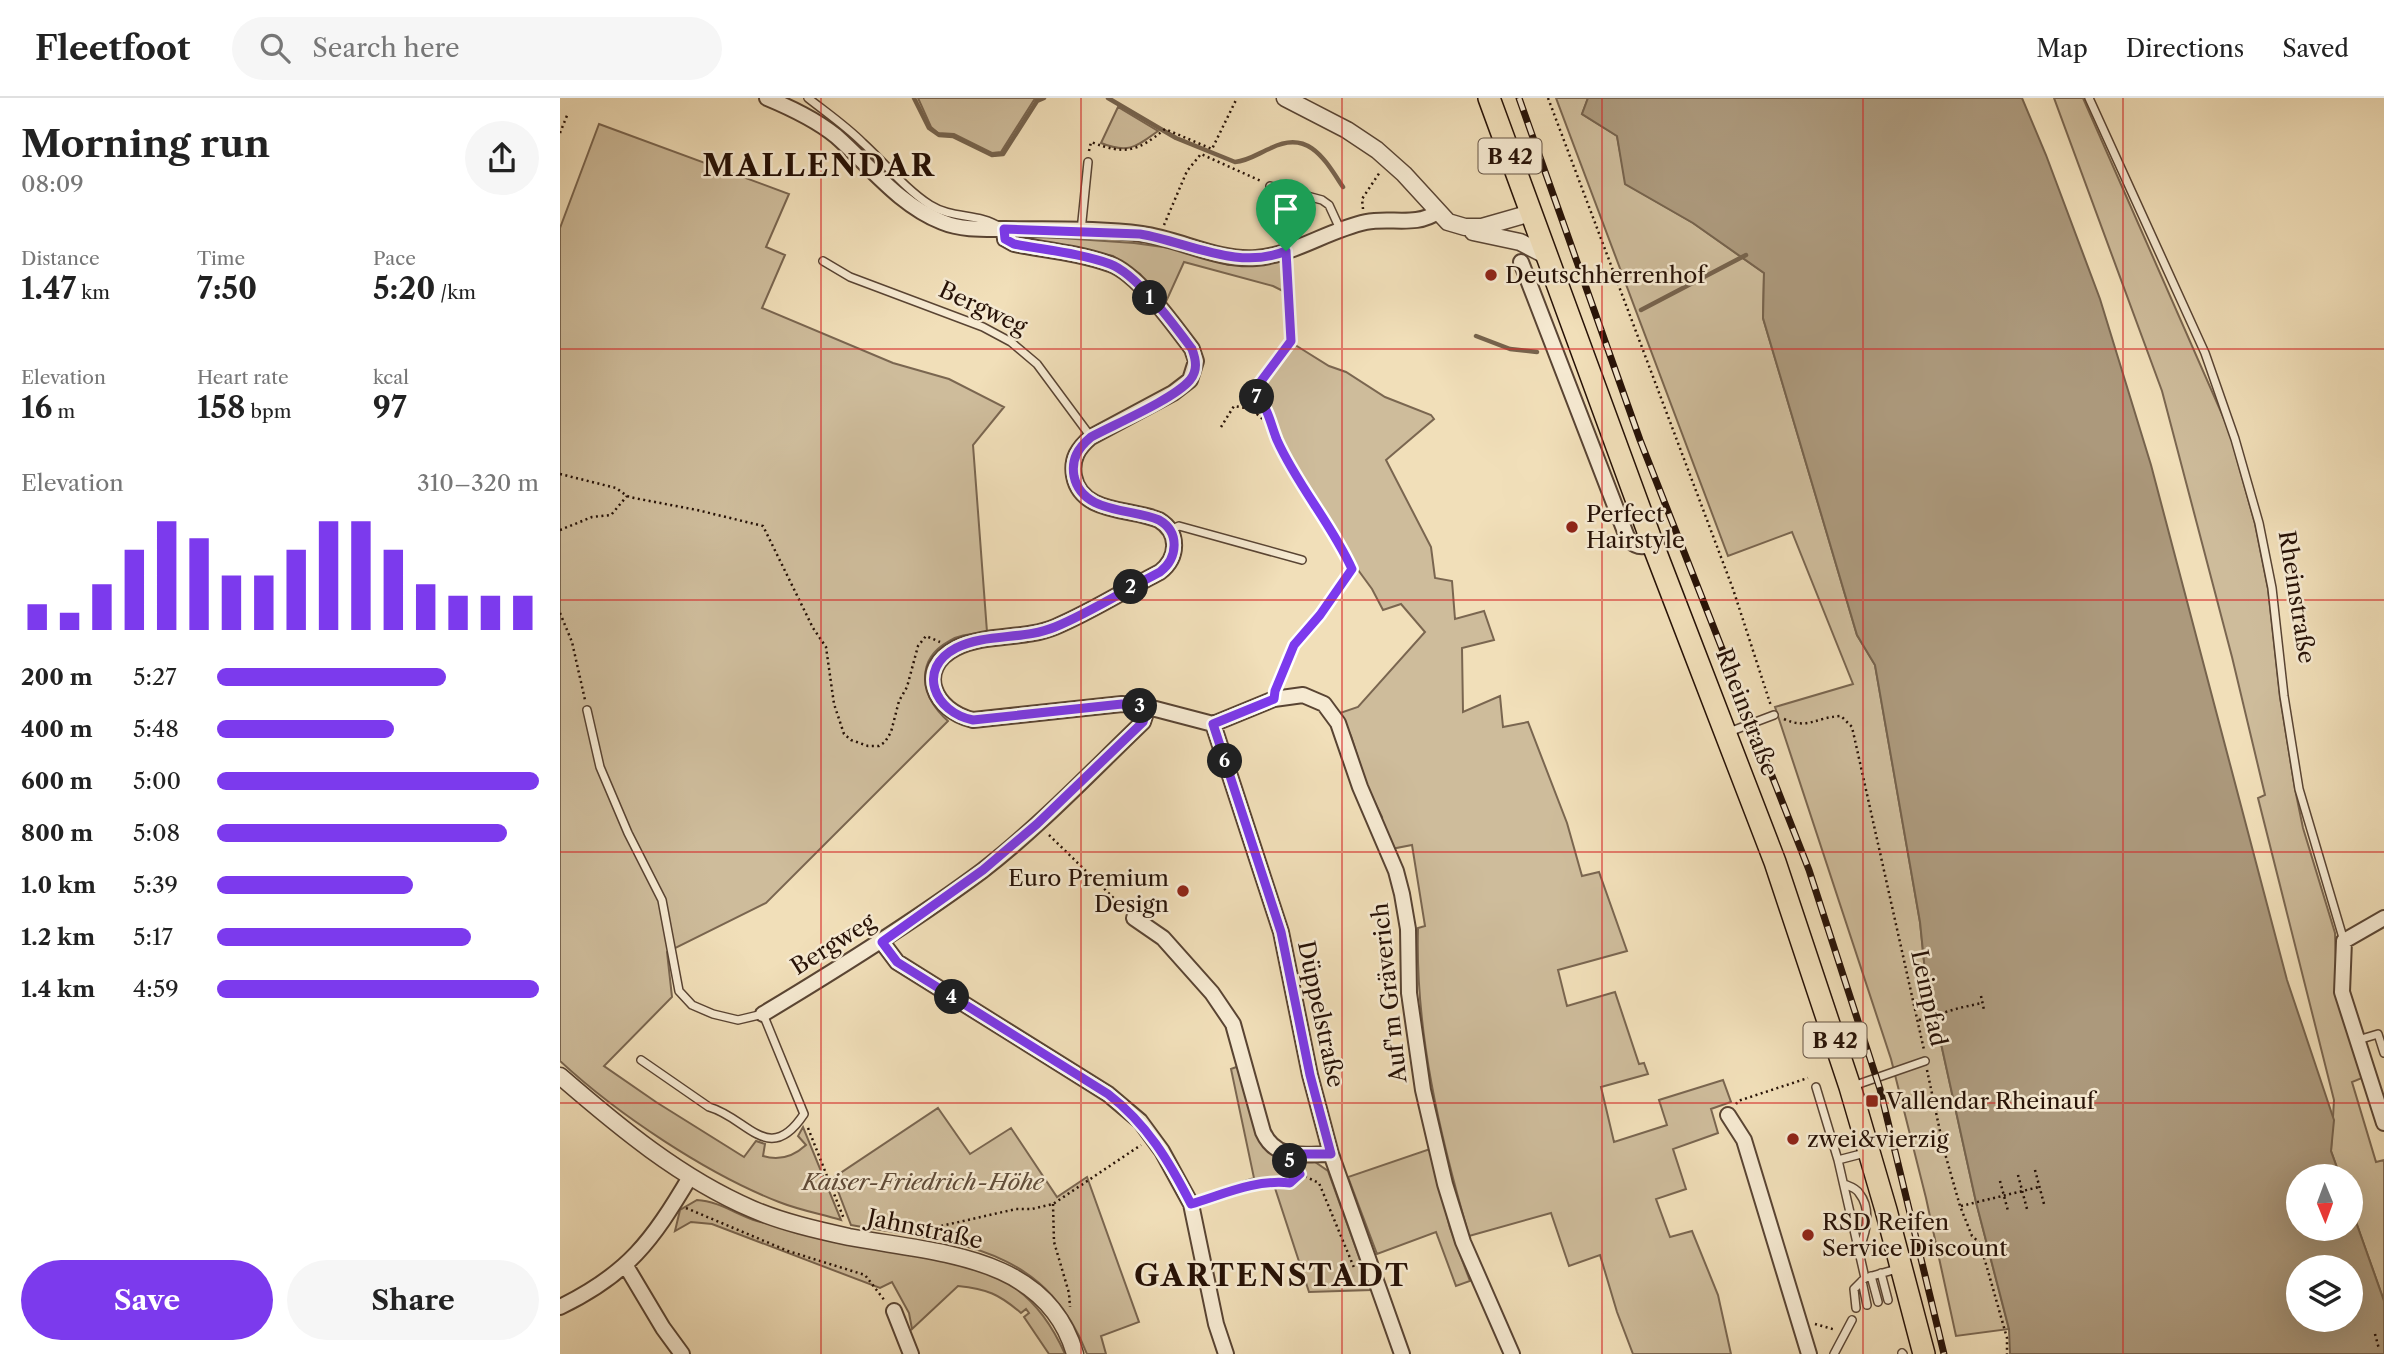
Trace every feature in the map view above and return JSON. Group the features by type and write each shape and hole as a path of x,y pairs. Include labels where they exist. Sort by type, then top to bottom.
{"main road":[{"name":"Rheinstraße","path":"1489,98 1653,545 1775,862 1869,1152 1891,1271 1924,1354"}],"street":[{"path":"767,98 796,110 834,135 892,190 922,212 944,223 972,229 1081,231 1160,237 1225,256 1256,258 1293,253 1340,229 1366,222 1388,219 1426,220 1437,212"},
{"path":"1285,98 1347,130 1391,161 1448,222 1474,233 1520,242 1547,256"},
{"path":"1465,227 1491,225 1531,213"},
{"path":"1004,229 1005,239 1014,244 1098,261 1123,270 1135,280 1192,349 1196,361 1189,380 1173,393 1091,437 1080,447 1073,467 1075,480 1087,499 1098,505 1150,516 1166,524 1174,539 1173,557 1168,566 1160,572 1054,627 971,643 950,652 942,658 934,673 935,691 944,706 962,717 982,719 1122,704 1148,707 1213,724"},
{"path":"1521,262 1627,537 1633,545 1653,545"},
{"path":"1534,300 1559,291"},
{"name":"Auf'm Gräverich","path":"1213,724 1274,699 1303,695 1315,698 1332,712 1396,871 1408,929 1409,993 1426,1104 1445,1184 1463,1242 1512,1354"},
{"name":"Bergweg","path":"763,1014 882,942 983,870 1037,824 1143,722 1148,707"},
{"name":"Düppelstraße","path":"1213,724 1281,932 1310,1075 1331,1154 1402,1354"},
{"path":"1134,918 1163,938 1233,1024 1268,1143 1288,1154 1331,1154"},
{"path":"2344,941 2384,918"},
{"name":"Rheinstraße","path":"2344,941 2342,992 2384,1123"},
{"path":"882,942 897,962 1108,1094 1125,1107 1153,1137 1191,1204 1216,1324 1226,1354"},
{"name":"Jahnstraße","path":"560,1076 611,1121 690,1177 753,1209 791,1223 848,1237 964,1258 998,1268 1026,1284 1049,1303 1073,1347"},
{"path":"1728,1115 1744,1140 1808,1354"},
{"path":"560,1307 589,1293 626,1266 650,1238 690,1177"},
{"path":"626,1266 682,1354"},
{"path":"894,1311 911,1354"}],"lane":[{"path":"808,98 864,143 910,190 930,205 948,214 989,220 1004,229"},
{"name":"Rheinstraße","path":"2089,98 2205,353 2235,439 2259,523 2272,588 2284,696 2299,789 2344,941"},
{"path":"1081,231 1087,162"},
{"path":"1270,186 1322,200 1329,205 1340,229"},
{"name":"Bergweg","path":"822,261 849,277 983,327 1011,342 1037,364 1091,437"},
{"path":"1170,530 1179,526 1302,561"},
{"path":"587,710 600,767 628,833 662,900 679,991 692,1005 713,1014 738,1020 763,1014 804,1114 787,1135 778,1139 757,1135 722,1111 709,1107 641,1060"},
{"path":"1727,733 1774,715"},
{"path":"2358,1040 2378,1034 2384,1053"},
{"path":"1850,1087 1925,1060"},
{"path":"1816,1087 1838,1160 1866,1278 1878,1302"},
{"path":"1838,1160 1869,1152"},
{"path":"1191,1204 1256,1184"},
{"path":"1844,1184 1859,1192 1867,1220 1867,1231 1859,1251"},
{"path":"1856,1308 1854,1289 1866,1278 1891,1271 1888,1300"},
{"path":"1866,1278 1867,1305"},
{"path":"1834,1354 1852,1321"}],"path":[{"path":"1089,148 1091,142 1121,152 1132,150 1166,129 1212,149 1237,98"},
{"path":"1548,98 1733,589 1774,715"},
{"path":"560,132 568,113"},
{"path":"1160,237 1187,171 1204,146"},
{"path":"1200,154 1270,186"},
{"path":"1366,222 1362,199 1373,180 1391,161"},
{"path":"1274,699 1294,645 1320,615 1352,569 1340,542 1290,461 1273,428 1266,405 1256,396 1256,388 1291,341 1293,253"},
{"path":"1221,427 1234,406 1251,408 1273,428"},
{"path":"560,474 616,488 626,496 763,526 813,628 826,647 834,705 844,734 851,740 868,746 878,746 885,742 891,733 899,701 907,687 922,639 926,636 935,639 950,652"},
{"path":"560,530 592,517 611,514 626,496"},
{"path":"560,613 572,642 587,710"},
{"name":"Leinpfad","path":"1774,715 1798,726 1840,716 1852,727 1919,1020 1944,1150 1960,1206 1972,1236 1980,1243 2007,1338 2007,1354"},
{"path":"1037,824 1134,918"},
{"path":"1981,996 1984,1010"},
{"path":"1919,1020 1982,1003"},
{"path":"1728,1115 1738,1101 1817,1075"},
{"path":"804,1114 841,1211"},
{"path":"909,1247 928,1229 1016,1209 1032,1209 1052,1204 1153,1137"},
{"path":"1288,1154 1300,1174 1319,1182 1354,1269 1359,1274 1374,1274"},
{"path":"2035,1170 2044,1204"},
{"path":"1256,1184 1271,1181 1290,1183 1300,1174"},
{"path":"2018,1175 2027,1209"},
{"path":"2000,1181 2008,1211"},
{"path":"1960,1206 2039,1186"},
{"path":"674,1204 788,1251 866,1275 874,1289 894,1311"},
{"path":"1052,1204 1054,1242 1069,1293 1073,1347"},
{"path":"1798,1321 1847,1332"},
{"path":"2375,1334 2379,1349"},
{"path":"2377,1341 2384,1340"}],"green space":[{"path":"918,98 1038,98 1034,100 1001,152 992,153 954,134 938,133 931,127"},
{"path":"1556,98 1588,98 1582,114 1617,136 1626,184 1693,223 1764,273 1763,318 1857,635 1875,665 1920,922 1925,971 1976,1202 2009,1329 1956,1336 1926,1198 1891,1059 1775,707 1853,684 1792,532 1728,556"},
{"path":"2054,98 2083,98 2229,430 2255,524 2268,589 2280,697 2295,789 2303,828 2335,933 2337,996 2362,1078 2352,1082 2376,1162 2384,1160 2384,1301 2363,1241 2363,1164 2336,1164 2331,1151 2334,1100 2258,798 2265,795 2232,657 2162,391"},
{"path":"1118,107 1158,131 1131,147 1118,148 1101,143"},
{"path":"599,124 789,194 766,247 785,255 762,308 893,363 949,379 1004,407 973,445 987,632 949,641 938,649 926,669 927,691 939,712 948,721 766,903 667,952 672,997 604,1066 744,1157 756,1141 765,1144 763,1156 780,1158 796,1152 806,1145 798,1136 803,1127 841,1220 779,1202 722,1176 635,1122 560,1061 560,228"},
{"path":"1017,235 1170,248 1229,265 1285,261 1287,293 1273,286 1184,262 1165,304 1140,274 1113,256 1018,239"},
{"path":"1292,343 1385,397 1431,415 1434,419 1386,460 1431,547 1435,578 1452,581 1455,619 1484,611 1494,640 1462,648 1463,712 1500,696 1503,727 1528,722 1567,823 1582,876 1599,872 1627,951 1558,970 1567,1006 1615,992 1639,1064 1644,1063 1648,1074 1601,1087 1614,1142 1667,1125 1659,1100 1723,1080 1731,1102 1711,1109 1718,1133 1673,1149 1686,1189 1656,1199 1670,1237 1692,1231 1718,1295 1731,1354 1633,1354 1600,1255 1569,1266 1551,1213 1469,1236 1439,1122 1425,1045 1418,967 1418,928 1425,926 1412,845 1391,849 1378,819 1382,817 1367,786 1351,736 1340,713 1358,707 1425,632 1401,604 1383,610 1297,471 1279,438 1268,404 1259,395 1260,387"},
{"path":"1239,1066 1260,1142 1273,1154 1287,1160 1297,1174 1290,1180 1254,1182 1197,1199 1196,1197 1254,1178 1231,1069"},
{"name":"Kaiser-Friedrich-Höhe","path":"938,1108 970,1154 1011,1128 1057,1197 1087,1177 1139,1322 1101,1336 1106,1354 1087,1354 1069,1317 1046,1290 1020,1269 959,1244 851,1225 833,1178"},
{"path":"1430,1149 1450,1228 1470,1281 1456,1286 1436,1232 1377,1254 1348,1177"},
{"path":"1293,1161 1315,1162 1328,1171 1371,1290 1309,1292 1274,1185 1290,1186 1304,1174"},
{"name":"Kaiser-Friedrich-Höhe","path":"697,1200 713,1203 757,1221 955,1264 997,1277 1018,1290 1035,1306 1049,1324 1065,1354 1049,1354 1024,1317 1029,1313 1026,1309 1021,1313 1006,1301 985,1291 958,1286 912,1329 909,1313 892,1282 880,1288 712,1224 691,1222 675,1231 680,1210"}],"shaded area":[{"path":"1588,98 2022,98 2100,299 2151,465 2287,980 2334,1120 2331,1151 2336,1164 2286,1164 2286,1241 2363,1241 2384,1301 2384,1354 2010,1354 2009,1329 1976,1202 1925,971 1920,922 1875,665 1857,635 1763,318 1764,273 1693,223 1625,184 1617,136 1582,114"}],"waterway":[{"path":"914,98 929,128 939,135 953,136 992,155 1003,154 1037,101 1044,98"},
{"path":"1108,98 1176,138 1235,162 1284,143 1306,145 1330,167 1343,187"},
{"path":"1641,310 1746,255"},
{"path":"1476,336 1510,349 1537,352"}],"railway":[{"path":"1519,98 1640,440 1809,870 1880,1089 1944,1354"}],"place":[{"name":"Deutschherrenhof","path":"1491,275"},
{"name":"Perfect Hairstyle","path":"1572,527"},
{"name":"Euro Premium Design","path":"1183,891"},
{"name":"Vallendar Rheinauf","path":"1872,1101"},
{"name":"zwei&vierzig","path":"1793,1139"},
{"name":"RSD Reifen Service Discount","path":"1808,1235"}],"district":[{"name":"MALLENDAR","path":"819,165"},
{"name":"GARTENSTADT","path":"1272,1275"}],"route":[{"path":"1004,229 1140,234 1240,258 1256,258 1286,251 1291,341 1256,388 1256,396 1266,405 1277,440 1340,542 1352,569 1320,615 1294,645 1274,699 1213,724 1281,932 1310,1075 1331,1154 1288,1154 1300,1174 1290,1183 1271,1181 1256,1184 1191,1204 1153,1137 1125,1107 897,962 882,942 983,870 1037,824 1143,722 1148,707 1122,704 973,720 944,706 935,691 934,673 942,658 950,652 971,643 1054,627 1160,572 1168,566 1173,557 1174,539 1166,524 1150,516 1098,505 1087,499 1075,480 1073,467 1080,447 1091,437 1173,393 1189,380 1196,361 1192,349 1135,280 1123,270 1098,261 1014,244 1005,239 1004,229"}]}
